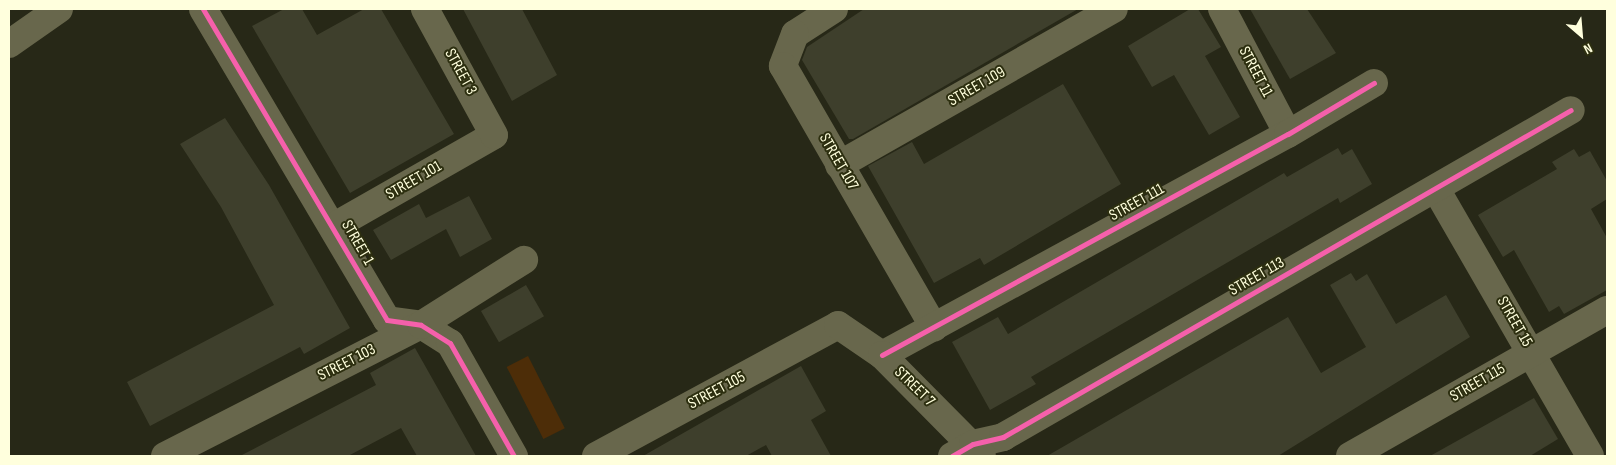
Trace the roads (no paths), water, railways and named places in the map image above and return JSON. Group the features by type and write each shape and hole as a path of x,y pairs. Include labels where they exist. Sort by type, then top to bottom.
{"street":[{"path":"9,44 60,9"},
{"name":"STREET 1","path":"203,9 387,320 421,325 450,343 514,456"},
{"name":"STREET 3","path":"425,9 494,134"},
{"name":"STREET 107","path":"834,9 795,34 783,66 934,328"},
{"name":"STREET 109","path":"839,165 1114,9"},
{"name":"STREET 11","path":"1222,9 1288,134"},
{"name":"STREET 111","path":"882,356 1288,134 1374,83"},
{"name":"STREET 113","path":"969,452 1003,437 1572,110"},
{"name":"STREET 101","path":"333,227 494,134"},
{"name":"STREET 15","path":"1436,189 1532,352 1590,456"},
{"name":"STREET 103","path":"165,456 421,325 524,260"},
{"name":"STREET 115","path":"1350,456 1607,310"},
{"name":"STREET 7","path":"838,325 882,356 969,452"},
{"name":"STREET 105","path":"596,456 838,325"}]}
